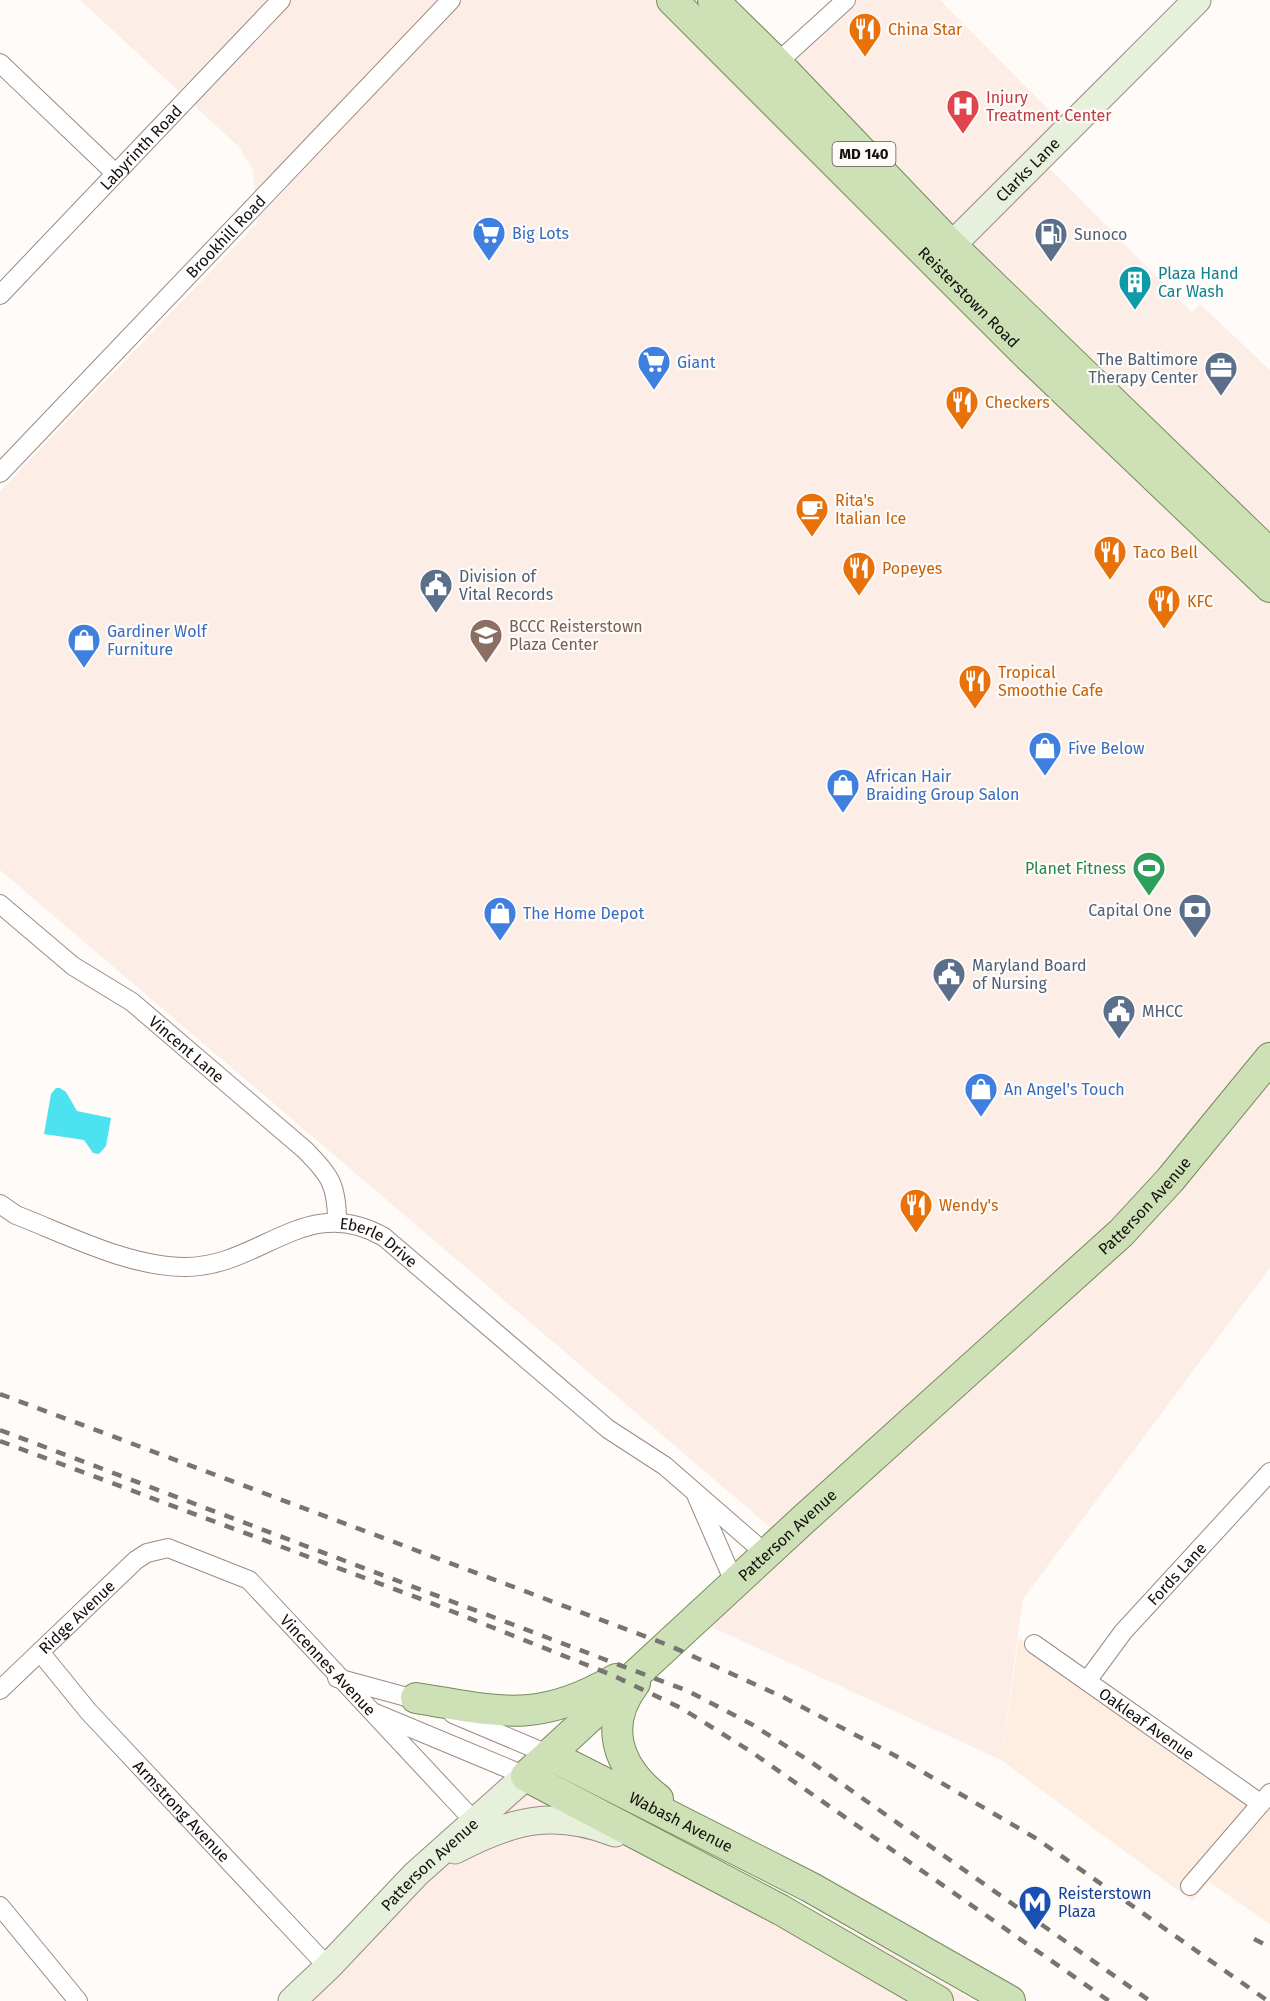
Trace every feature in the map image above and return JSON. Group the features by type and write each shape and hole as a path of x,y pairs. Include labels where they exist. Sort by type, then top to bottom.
{"main road":[{"name":"Reisterstown Road","path":"713,0 777,63 943,255 1114,438 1270,587"},
{"name":"Clarks Lane","path":"943,255 1197,0"},
{"name":"Reisterstown Road","path":"676,4 943,255 1270,554"},
{"path":"676,4 709,16 762,68 777,63"},
{"path":"1114,438 1144,453 1179,485 1195,483"},
{"name":"Patterson Avenue","path":"292,2001 328,1967 416,1874 550,1755 766,1554 1121,1233 1170,1180 1270,1058"},
{"path":"416,1698 478,1709 537,1711 566,1704 593,1692 656,1657"},
{"path":"656,1657 626,1695 620,1709 617,1736 619,1751 627,1768 639,1784 709,1836"},
{"name":"Wabash Avenue","path":"550,1755 819,1892 1010,2001"},
{"name":"Wabash Avenue","path":"526,1776 697,1866 938,2001"},
{"path":"416,1874 489,1832 530,1821 568,1819 598,1826 697,1866"}],"street":[{"name":"Labyrinth Road","path":"0,295 280,0"},
{"name":"Brookhill Road","path":"0,473 451,0"},
{"path":"777,63 846,0"},
{"path":"0,63 115,173"},
{"name":"Vincent Lane","path":"0,904 73,966 132,1002 281,1128 328,1173 337,1198 337,1221"},
{"name":"Eberle Drive","path":"0,1204 16,1215 130,1258 165,1266 214,1264 303,1228 337,1221 356,1224 384,1237 608,1429 665,1466 766,1554"},
{"name":"Fords Lane","path":"1087,1682 1123,1632 1270,1472"},
{"name":"Eberle Drive","path":"695,1492 735,1584"},
{"name":"Ridge Avenue","path":"0,1690 136,1560 158,1549"},
{"name":"Vincennes Avenue","path":"158,1549 180,1551 249,1580 337,1678 474,1821"},
{"name":"Oakleaf Avenue","path":"1034,1644 1087,1682 1265,1798"},
{"name":"Armstrong Avenue","path":"40,1652 88,1711 328,1967"},
{"name":"Wabash Avenue","path":"337,1678 416,1698 550,1755"},
{"name":"Wabash Avenue","path":"368,1710 526,1776"},
{"path":"1190,1886 1265,1798"},
{"path":"0,1906 78,2001"}],"shaded area":[{"path":"80,0 695,0 773,75 849,0 940,0 1068,129 1039,158 1192,312 1200,304 1270,370 1270,1268 1023,1599 1001,1760 696,1620 785,1540 0,870 0,491 257,223 253,170 239,147"},
{"path":"1019,1638 1270,1810 1270,1924 1209,1882 1192,1901 1001,1760"},
{"path":"536,1767 648,1823 878,1945 973,2001 280,2001"}],"water":[{"path":"56,1088 66,1092 77,1111 111,1118 106,1146 99,1154 93,1153 84,1140 44,1134 51,1094"}],"railway":[{"path":"0,1394 668,1645 783,1697 894,1755 1037,1839 1268,2001"},
{"path":"0,1430 688,1691 753,1725 811,1762 1150,2001"},
{"path":"0,1441 426,1601 612,1675 681,1708 750,1751 1109,2001"},
{"path":"1254,1939 1270,1947"}],"place":[{"name":"China Star","path":"865,58"},
{"name":"Injury Treatment Center","path":"963,135"},
{"name":"Big Lots","path":"489,262"},
{"name":"Sunoco","path":"1051,263"},
{"name":"Plaza Hand Car Wash","path":"1135,311"},
{"name":"Giant","path":"654,391"},
{"name":"The Baltimore Therapy Center","path":"1221,397"},
{"name":"Checkers","path":"962,431"},
{"name":"Rita's Italian Ice","path":"812,538"},
{"name":"Taco Bell","path":"1110,581"},
{"name":"Popeyes","path":"859,597"},
{"name":"Division of Vital Records","path":"436,614"},
{"name":"KFC","path":"1164,630"},
{"name":"BCCC Reisterstown Plaza Center","path":"486,664"},
{"name":"Gardiner Wolf Furniture","path":"84,669"},
{"name":"Tropical Smoothie Cafe","path":"975,710"},
{"name":"Five Below","path":"1045,777"},
{"name":"African Hair Braiding Group Salon","path":"843,814"},
{"name":"Planet Fitness","path":"1149,897"},
{"name":"Capital One","path":"1195,939"},
{"name":"The Home Depot","path":"500,942"},
{"name":"Maryland Board of Nursing","path":"949,1003"},
{"name":"MHCC","path":"1119,1040"},
{"name":"An Angel's Touch","path":"981,1118"},
{"name":"Wendy's","path":"916,1234"},
{"name":"Reisterstown Plaza","path":"1035,1931"}]}
